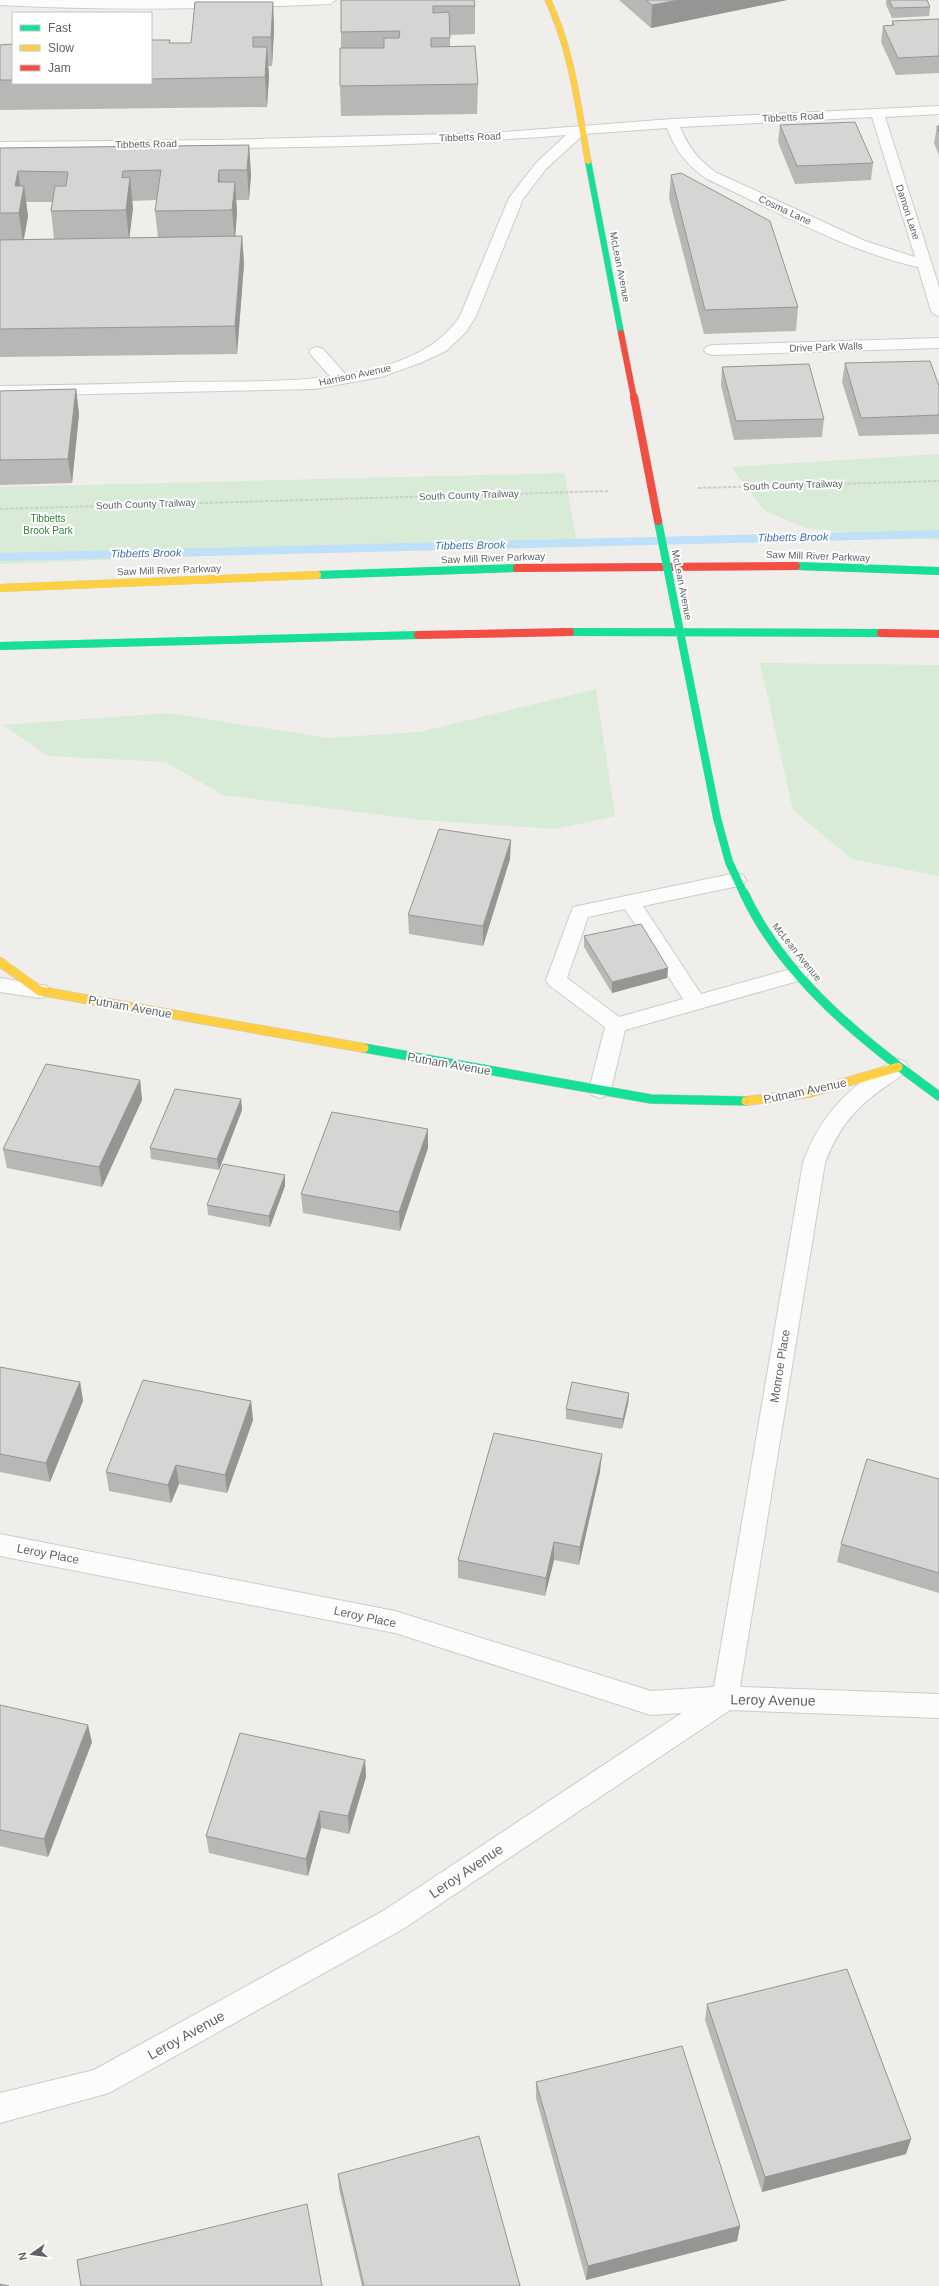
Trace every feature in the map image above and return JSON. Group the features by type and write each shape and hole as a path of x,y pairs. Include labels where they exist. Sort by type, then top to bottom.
{"main road":[{"name":"McLean Avenue","path":"548,0 558,20 566,46 581,129 717,818 721,837 736,880 752,912 772,943 798,974 841,1018 898,1067 939,1096"},
{"name":"Saw Mill River Parkway","path":"0,588 434,570 601,566 780,566 939,571"},
{"path":"0,646 501,632 688,631 939,634"},
{"path":"0,962 40,991"},
{"name":"Putnam Avenue","path":"40,991 651,1099 684,1102 750,1101 812,1092 898,1067"}],"street":[{"path":"0,1 73,4 228,5 330,0"},
{"name":"Tibbetts Road","path":"0,146 218,144 492,137 672,123 939,110"},
{"name":"Damon Lane","path":"877,112 939,311"},
{"name":"Cosma Lane","path":"672,123 678,141 691,161 712,176 860,244 902,259 924,264"},
{"name":"Harrison Avenue","path":"0,391 299,385 342,380 381,372 414,360 440,348 458,332 468,316 516,198 541,166 581,129"},
{"name":"Drive Park Walls","path":"712,350 939,343"},
{"path":"317,352 342,380"},
{"path":"616,1025 556,980 580,912 736,880"},
{"path":"630,901 696,1002"},
{"path":"616,1025 798,974"},
{"name":"Putnam Avenue","path":"0,984 40,991"},
{"path":"600,1090 616,1025"},
{"name":"Monroe Place","path":"725,1698 814,1163 819,1147 842,1110 864,1090 898,1067"},
{"name":"Leroy Place","path":"0,1544 396,1622 651,1703 725,1698"},
{"name":"Leroy Avenue","path":"0,2108 99,2083 393,1920 725,1698 939,1706"}],"path":[{"name":"South County Trailway","path":"693,488 939,481"},
{"name":"South County Trailway","path":"0,508 614,490"}],"green space":[{"path":"939,454 939,540 806,528 765,511 731,467"},
{"name":"Tibbetts Brook Park","path":"564,473 577,541 0,564 0,487"},
{"path":"760,663 939,665 939,876 852,859 793,810"},
{"path":"596,689 615,816 556,829 422,820 223,795 165,762 48,756 3,725 169,713 328,738 419,732"}],"building":[{"path":"341,0 474,0 475,6 433,6 433,13 449,12 450,38 431,38 431,47 475,46 478,84 340,86 340,48 384,48 384,38 399,38 400,31 341,32"},
{"path":"646,0 679,0 652,5"},
{"path":"889,0 927,0 930,7 893,8"},
{"path":"195,2 273,2 271,37 253,37 253,47 267,47 265,77 152,79 152,40 170,40 169,43 191,43"},
{"path":"939,19 939,56 898,58 883,26 894,25 892,21"},
{"path":"12,44 12,80 0,80 0,45"},
{"path":"855,122 873,163 797,166 780,125"},
{"path":"249,145 247,170 219,170 218,182 235,182 232,210 155,211 161,170 123,171 122,178 130,177 126,210 51,211 55,186 66,186 68,172 18,171 15,186 24,186 19,213 0,213 0,148"},
{"path":"681,173 770,221 798,307 705,310 671,175"},
{"path":"242,236 235,326 0,329 0,240"},
{"path":"930,361 939,386 939,415 861,418 845,363"},
{"path":"809,364 824,419 736,421 722,367"},
{"path":"76,389 68,459 0,460 0,391"},
{"path":"439,829 511,840 483,926 408,915"},
{"path":"641,924 668,968 612,982 584,936"},
{"path":"46,1064 140,1080 99,1167 3,1149"},
{"path":"175,1089 241,1099 217,1159 150,1148"},
{"path":"332,1112 428,1129 399,1212 301,1194"},
{"path":"223,1164 285,1175 269,1216 207,1205"},
{"path":"0,1367 80,1382 46,1463 0,1454"},
{"path":"143,1380 251,1401 225,1475 176,1465 168,1485 106,1472"},
{"path":"572,1382 629,1393 623,1419 566,1409"},
{"path":"494,1433 602,1454 580,1547 554,1542 546,1578 458,1560"},
{"path":"867,1459 939,1479 939,1573 841,1544"},
{"path":"0,1705 88,1725 44,1839 0,1830"},
{"path":"240,1733 365,1760 348,1816 320,1811 306,1859 206,1836"},
{"path":"847,1969 911,2139 765,2177 707,2004"},
{"path":"682,2046 740,2226 588,2266 536,2082"},
{"path":"479,2136 520,2286 364,2286 338,2174"},
{"path":"307,2204 322,2286 81,2286 77,2260"}],"waterway":[{"name":"Tibbetts Brook","path":"0,557 939,534"}],"traffic: fast":[{"path":"588,161 621,333"},
{"path":"658,521 717,818"},
{"path":"796,566 939,571"},
{"path":"317,575 517,568"},
{"path":"570,632 881,633"},
{"path":"0,646 418,635"},
{"path":"717,818 729,862 746,899 767,933 790,965 816,994 845,1022 906,1073 939,1096"},
{"path":"364,1048 651,1099 746,1101"}],"traffic: slow":[{"path":"548,0 556,18 569,57 588,161"},
{"path":"0,588 317,575"},
{"path":"0,962 40,991"},
{"path":"40,991 364,1048"},
{"path":"746,1101 809,1093 898,1067"}],"traffic: jam":[{"path":"621,333 658,521"},
{"path":"517,568 796,566"},
{"path":"418,635 570,632"},
{"path":"881,633 939,634"}]}
